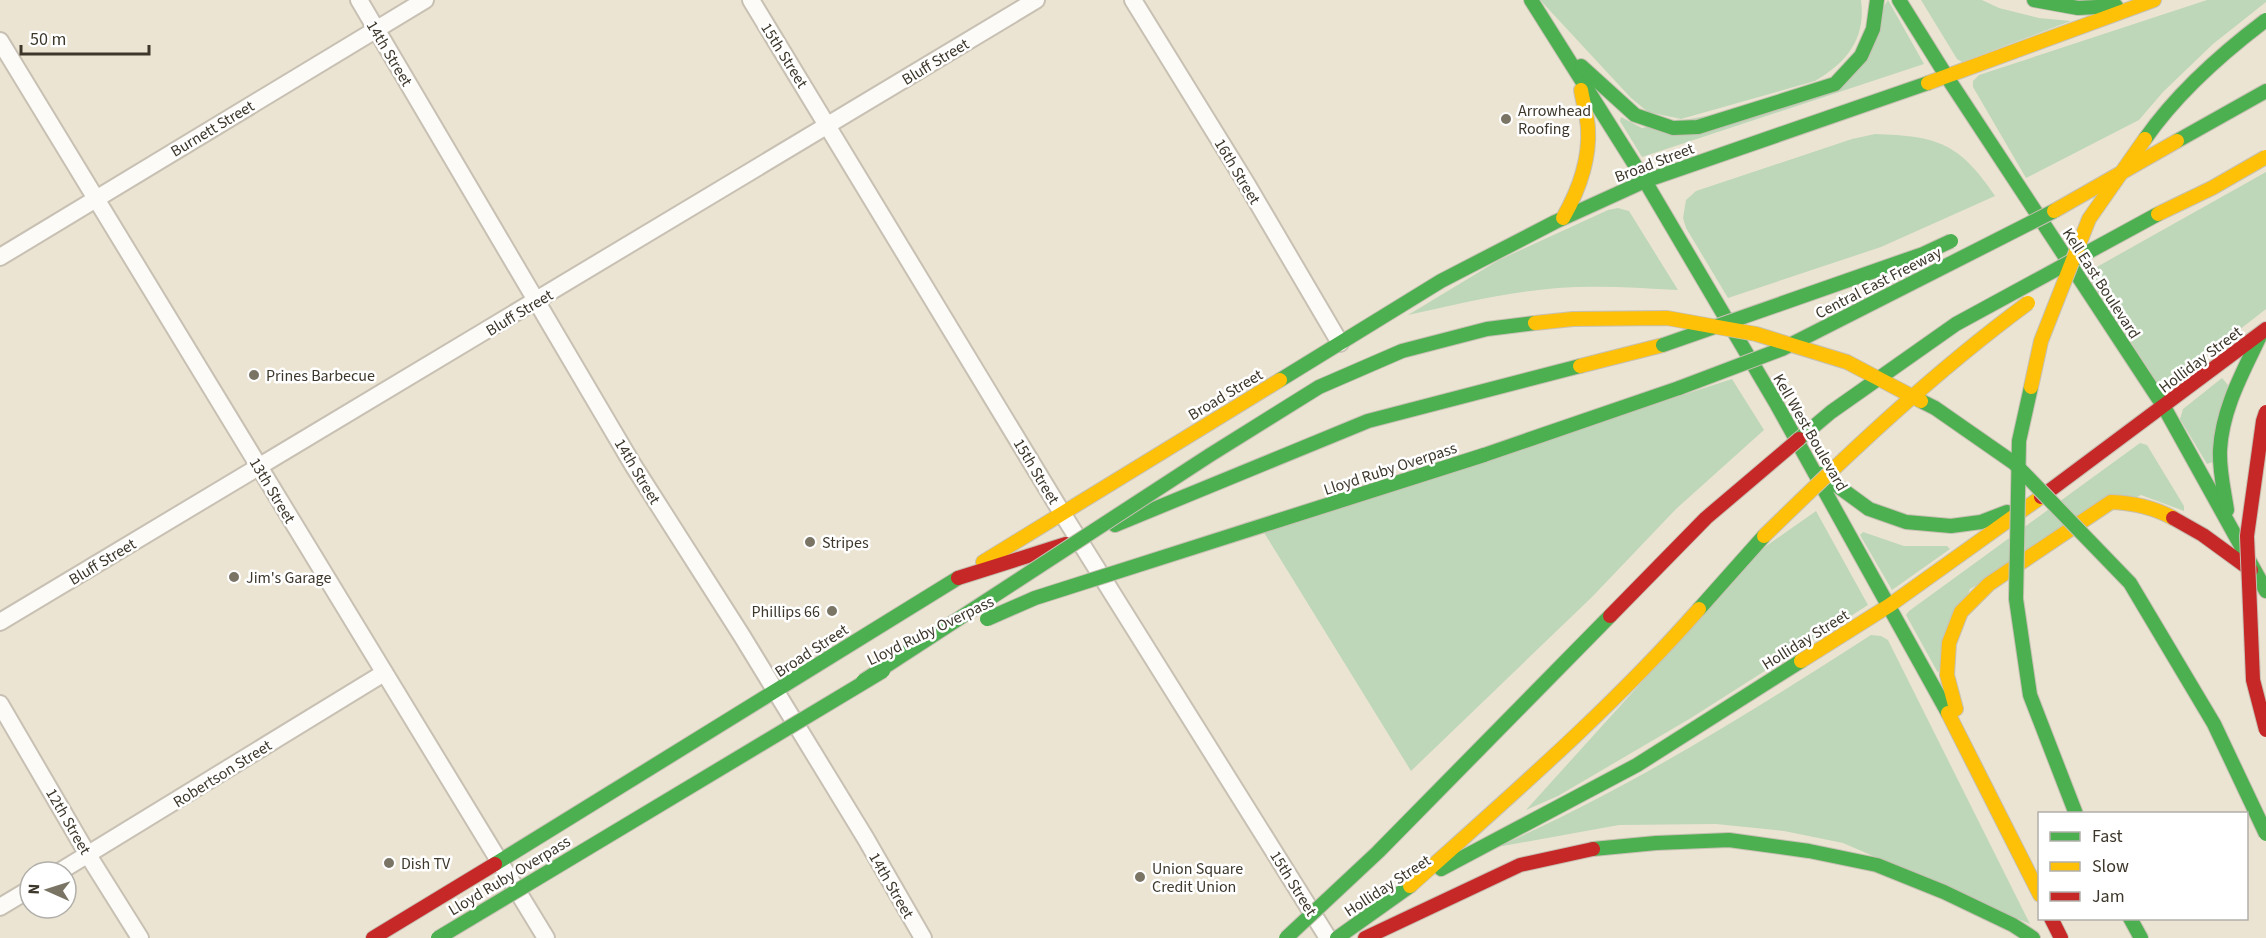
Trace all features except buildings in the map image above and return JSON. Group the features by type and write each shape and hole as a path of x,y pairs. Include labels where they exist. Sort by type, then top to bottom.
{"main road":[{"name":"Kell West Boulevard","path":"1531,0 1645,181 1814,470 1963,741 2038,890"},
{"path":"1559,46 1635,115 1673,128 1698,127 1835,84 1861,56 1873,28 1877,0"},
{"name":"Kell East Boulevard","path":"1899,0 2164,407 2266,591"},
{"path":"2034,0 2078,8 2139,5"},
{"name":"Broad Street","path":"373,938 1441,281 1563,218 1645,181 1947,77 2154,0"},
{"path":"2076,812 2030,695 2016,599 2019,441 2041,341 2089,219 2150,131 2226,50 2266,20"},
{"path":"1563,218 1577,195 1585,168 1588,128 1578,76"},
{"name":"Central East Freeway","path":"1484,455 1679,388 1782,349 2085,195 2266,91"},
{"path":"2018,212 2177,141"},
{"path":"1286,938 1378,852 1706,518 1831,412 1956,324 2266,157"},
{"path":"1410,886 1556,754 1668,644 1764,536 1876,426 2005,319 2151,217"},
{"path":"958,578 1080,540 1368,421 1663,345 1923,254 1965,235"},
{"path":"863,681 1190,468 1319,387 1402,351 1487,329 1573,320 1667,318 1756,334 1847,362 1935,408 2014,463 2130,583 2214,724 2266,834"},
{"path":"2229,524 2220,449 2225,422 2237,384 2264,331"},
{"name":"Holliday Street","path":"1337,938 1410,886 1637,765 1890,606 2038,500 2264,331"},
{"path":"2266,412 2247,536 2253,680 2266,730"},
{"name":"Lloyd Ruby Overpass","path":"438,938 863,681 961,631 1035,598 1484,455"},
{"path":"1814,470 1869,509 1906,522 1951,526 1981,522 2038,500"},
{"path":"1963,741 1947,675 1949,643 1960,612 1989,584 2111,502 2125,502 2159,511 2256,573"},
{"path":"1365,938 1520,865 1593,849 1656,843 1729,840 1809,851 1877,865 1944,892 2013,925 2033,938"},
{"path":"2052,920 2061,938"},
{"path":"2131,920 2141,938"}],"street":[{"name":"14th Street","path":"359,0 633,465 866,838 923,938"},
{"name":"Burnett Street","path":"0,257 424,0"},
{"name":"15th Street","path":"751,0 1062,513 1328,938"},
{"name":"Bluff Street","path":"0,622 1036,0"},
{"name":"16th Street","path":"1133,0 1246,183 1340,343"},
{"name":"13th Street","path":"0,41 546,938"},
{"name":"Robertson Street","path":"78,861 384,673"},
{"name":"12th Street","path":"0,704 88,855 140,938"},
{"path":"0,907 18,896"}],"green space":[{"path":"1540,0 1861,0 1862,14 1857,38 1852,48 1836,66 1815,81 1681,119 1648,112 1631,98"},
{"path":"1888,0 1924,64 1642,157 1620,121 1621,117 1642,128 1827,93"},
{"path":"1921,0 1982,0 1999,8 2039,18 2071,21 1962,62 1957,59"},
{"path":"2207,0 2266,0 2266,2 2213,44 2163,92 2139,120 2026,178 1973,87 1973,81 1979,75"},
{"path":"1875,134 1915,137 1945,146 1970,164 1995,196 1881,247 1728,298 1686,228 1683,218 1686,200 1696,191 1852,139"},
{"path":"2266,172 2266,309 2170,384 2159,385 2086,273"},
{"path":"1618,208 1629,211 1678,290 1558,288 1501,295 1408,315 1499,260 1608,210"},
{"path":"2222,378 2228,385 2213,462 2207,464 2180,419 2183,409"},
{"path":"1732,379 1764,430 1676,509 1592,597 1411,771 1263,531"},
{"path":"2140,443 2147,445 2184,506 2184,511 2141,495 1970,589 1938,673 1906,615 1909,611"},
{"path":"1816,511 1868,605 1691,718 1558,796 1526,810 1762,549"},
{"path":"1863,532 1904,546 1947,546 1950,549 1892,590 1860,535"},
{"path":"1871,635 1881,636 1888,640 2030,924 1843,843 1784,831 1716,824 1619,825 1497,847 1641,775 1780,693"}],"traffic: fast":[{"path":"1531,0 1645,181 1777,405 1948,713"},
{"path":"1581,66 1635,115 1673,128 1698,127 1835,84 1861,56 1873,29 1877,0"},
{"path":"1899,0 2164,407 2266,591"},
{"path":"2034,0 2078,8 2116,6"},
{"path":"2145,139 2185,90 2233,46 2266,20"},
{"path":"1280,380 1441,281 1555,222 1645,181 1928,83"},
{"path":"2177,141 2266,91"},
{"path":"1679,388 1782,349 2054,211"},
{"path":"1799,439 1831,412 1956,324 2158,214"},
{"path":"1663,345 1923,254 1951,241"},
{"path":"863,681 1210,455 1319,387 1402,351 1487,329 1535,323"},
{"path":"2227,510 2220,465 2222,435 2234,391 2260,336"},
{"path":"1115,525 1368,421 1580,366"},
{"path":"2031,387 2019,441 2016,599 2030,695 2075,812"},
{"path":"1484,455 1679,388"},
{"path":"1921,401 1935,408 2014,463 2130,583 2214,724 2266,834"},
{"path":"987,619 1035,598 1484,455"},
{"path":"1821,474 1869,509 1906,522 1951,526 1981,522 2007,512"},
{"path":"1699,609 1764,536"},
{"path":"495,864 958,578"},
{"path":"1286,938 1378,852 1610,616"},
{"path":"1441,869 1637,765 1801,661"},
{"path":"438,938 883,671"},
{"path":"1593,849 1656,843 1729,840 1809,851 1877,865 1944,892 2013,925 2033,938"},
{"path":"1337,938 1410,886"},
{"path":"2131,920 2141,938"}],"traffic: slow":[{"path":"1928,83 2154,0"},
{"path":"1563,218 1574,197 1587,152 1588,128 1581,90"},
{"path":"2031,387 2041,341 2089,219 2145,139"},
{"path":"2054,211 2177,141"},
{"path":"2158,214 2212,188 2266,157"},
{"path":"1764,536 1859,445 1925,386 1958,357 2028,303"},
{"path":"1535,323 1573,319 1667,318 1756,334 1847,362 1921,401"},
{"path":"1580,366 1663,345"},
{"path":"983,562 1280,380"},
{"path":"1801,661 1890,605 2041,497"},
{"path":"1956,709 1947,675 1949,643 1961,612 1989,584 2111,502 2143,506 2173,518"},
{"path":"1410,886 1595,717 1699,609"},
{"path":"1948,713 2038,891"}],"traffic: jam":[{"path":"2041,497 2266,329"},
{"path":"2266,412 2247,536 2253,680 2266,730"},
{"path":"1610,616 1706,518 1799,439"},
{"path":"2173,518 2203,535 2251,570"},
{"path":"958,578 1066,544"},
{"path":"1365,938 1520,865 1593,849"},
{"path":"373,938 495,864"},
{"path":"2052,920 2061,938"}],"place":[{"name":"Arrowhead Roofing","path":"1506,119"},
{"name":"Prines Barbecue","path":"254,375"},
{"name":"Stripes","path":"810,542"},
{"name":"Jim's Garage","path":"234,577"},
{"name":"Phillips 66","path":"832,611"},
{"name":"Dish TV","path":"389,863"},
{"name":"Union Square Credit Union","path":"1140,877"}]}
